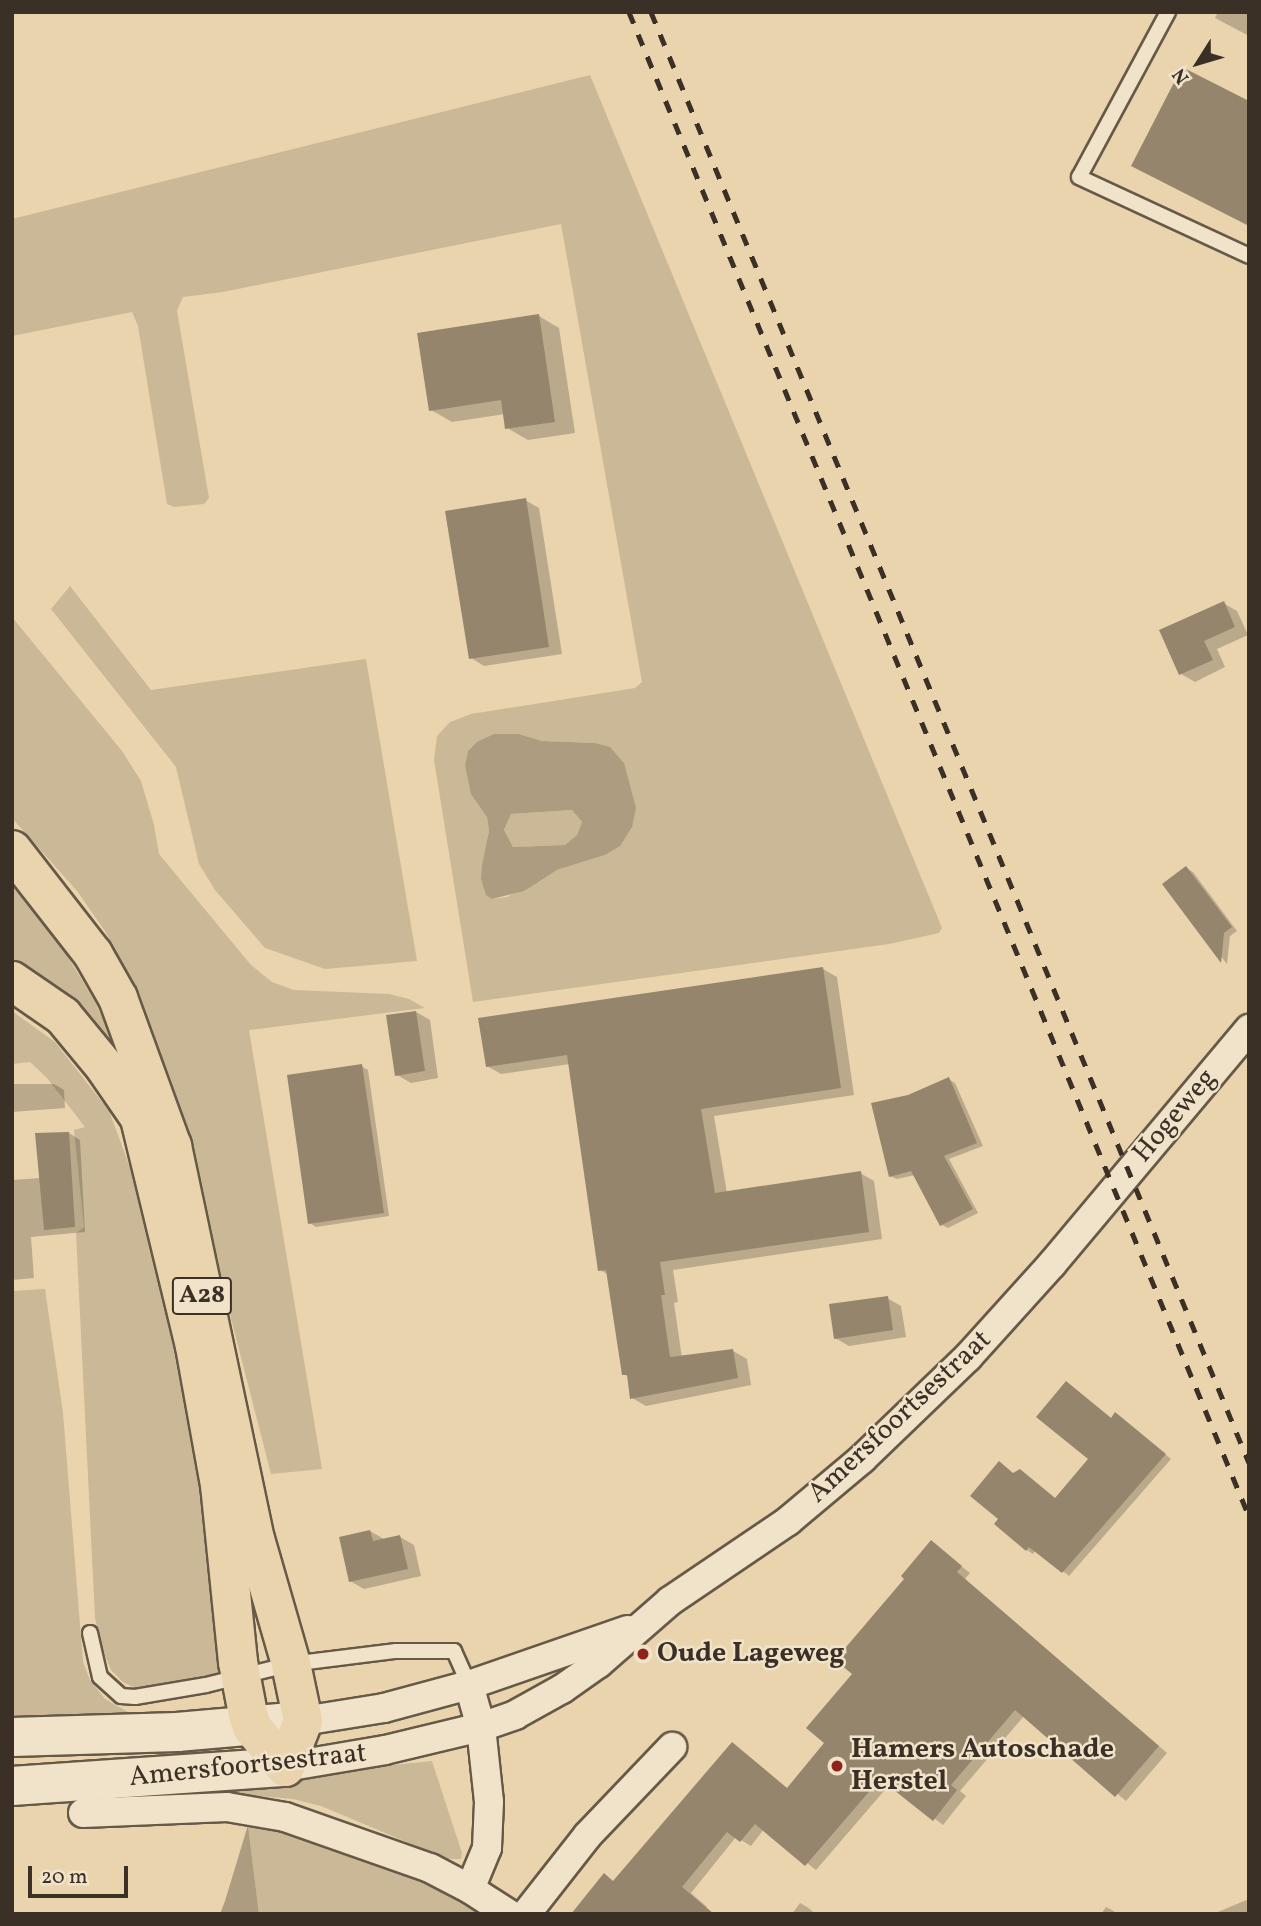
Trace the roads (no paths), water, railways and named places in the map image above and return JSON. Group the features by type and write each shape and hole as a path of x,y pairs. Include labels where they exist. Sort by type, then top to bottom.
{"highway":[{"name":"A28","path":"12,850 93,954 118,998 167,1133 255,1539 291,1664 303,1721"},
{"name":"A28","path":"12,981 63,1016 105,1067 140,1118 195,1346 220,1485 241,1678 252,1727 285,1767"},
{"path":"285,1767 303,1721"}],"main road":[{"name":"Amersfoortsestraat","path":"12,1737 252,1727 303,1721"},
{"name":"Amersfoortsestraat","path":"12,1786 285,1767"}],"street":[{"name":"Hogeweg","path":"1128,1171 1249,1029"},
{"name":"Amersfoortsestraat","path":"285,1767 385,1750 481,1727 515,1715 562,1689 599,1663 637,1626 670,1601 788,1521 927,1399 1052,1264 1128,1171"},
{"name":"Amersfoortsestraat","path":"303,1721 384,1708 469,1685 637,1626"},
{"path":"469,1685 481,1727 489,1802 487,1848 470,1889 509,1914"},
{"path":"526,1914 588,1835 672,1747"},
{"name":"Amersfoortsestraat","path":"83,1813 227,1807 285,1817 430,1868 470,1889"}],"lane":[{"path":"1168,12 1079,177 1249,257"},
{"path":"90,1633 100,1677 121,1696 135,1697 241,1678 291,1664 396,1651 454,1651 469,1685"}],"railway":[{"path":"629,12 1249,1516"},
{"path":"651,12 1249,1463"}],"place":[{"name":"Oude Lageweg","path":"643,1654"},
{"name":"Hamers Autoschade Herstel","path":"837,1766"}]}
